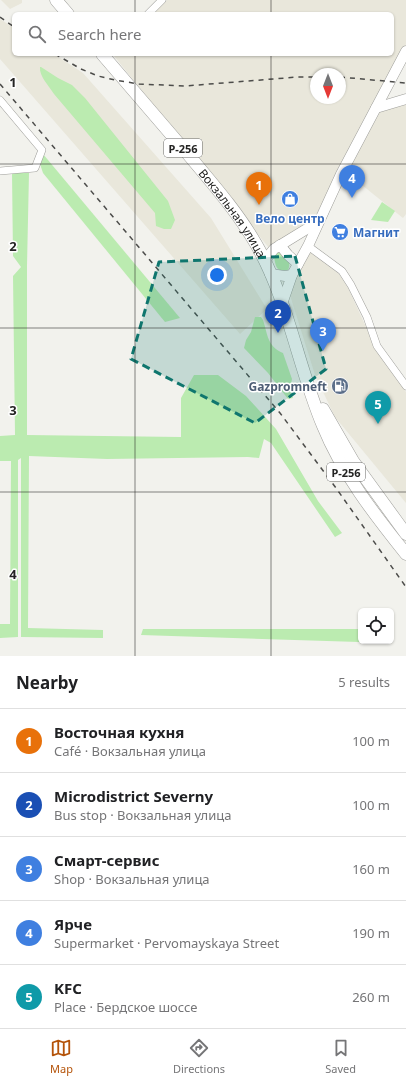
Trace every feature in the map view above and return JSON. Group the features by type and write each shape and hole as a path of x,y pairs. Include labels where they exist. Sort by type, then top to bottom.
{"highway":[{"path":"56,0 66,12"},
{"name":"Вокзальная улица","path":"106,56 227,202 256,244 282,304 306,378"},
{"name":"Р-256","path":"306,378 353,461 406,534"},
{"name":"Р-256","path":"306,378 322,424 343,468 406,554"}],"main road":[{"path":"282,304 292,275 308,246 341,174 406,52"},
{"path":"376,108 406,99"},
{"path":"265,262 269,255 280,245 318,222"},
{"path":"256,244 274,245 293,237"},
{"path":"280,245 298,264"},
{"path":"270,274 285,276 292,275"}],"street":[{"path":"150,12 162,0"},
{"path":"0,100 42,150 35,168 0,171"},
{"path":"308,246 342,271 367,317 377,346 406,386"}],"highlighted area":[{"path":"295,256 326,369 255,423 131,359 159,262"}],"shaded area":[{"path":"1,0 22,0 22,3 10,9"},
{"path":"167,0 406,0 406,44 316,215 269,248 114,56 394,56 394,12 155,12"},
{"path":"0,19 12,27 12,56 57,56 83,73 211,218 267,309 240,334 0,59"},
{"path":"406,101 406,214 403,218 352,177 347,167 380,110"},
{"path":"308,249 339,274 348,288 378,353 406,392 406,503 335,417 315,375 288,289"}],"green space":[{"path":"40,67 72,85 85,98 168,201 175,220 171,229 164,229 156,226 155,213 54,94 41,74"},
{"path":"43,154 180,318 165,322 43,173 38,158"},
{"path":"12,173 29,173 27,266 27,435 181,437 181,398 194,375 218,375 246,396 276,429 318,501 342,533 335,537 271,443 264,439 259,458 107,459 29,456 28,628 103,630 103,638 21,637 21,458 18,460 18,637 0,638 0,624 10,624 11,461 0,461 0,436 15,435 13,276 21,267 13,256"},
{"path":"382,202 395,211 388,222 371,220"},
{"path":"281,252 289,262 288,270 281,270 276,266 274,257 277,253"},
{"path":"255,317 261,317 269,340 274,347 283,353 292,379 290,389 293,398 288,399 268,373 244,348 246,340 251,332"},
{"path":"143,629 358,629 358,642 141,635"}],"railway":[{"path":"0,17 12,26"},
{"path":"58,56 81,69 98,76 139,84 185,86 310,77"},
{"path":"346,78 406,83"},
{"path":"0,84 280,413 336,488 406,587"}],"place":[{"name":"Ярче","path":"352,198"},
{"name":"Вело центр","path":"290,199"},
{"name":"Восточная кухня","path":"259,205"},
{"name":"Магнит","path":"340,232"},
{"name":"Microdistrict Severny","path":"278,333"},
{"name":"Смарт-сервис","path":"323,351"},
{"name":"Gazpromneft","path":"340,386"},
{"name":"KFC","path":"378,424"}]}
